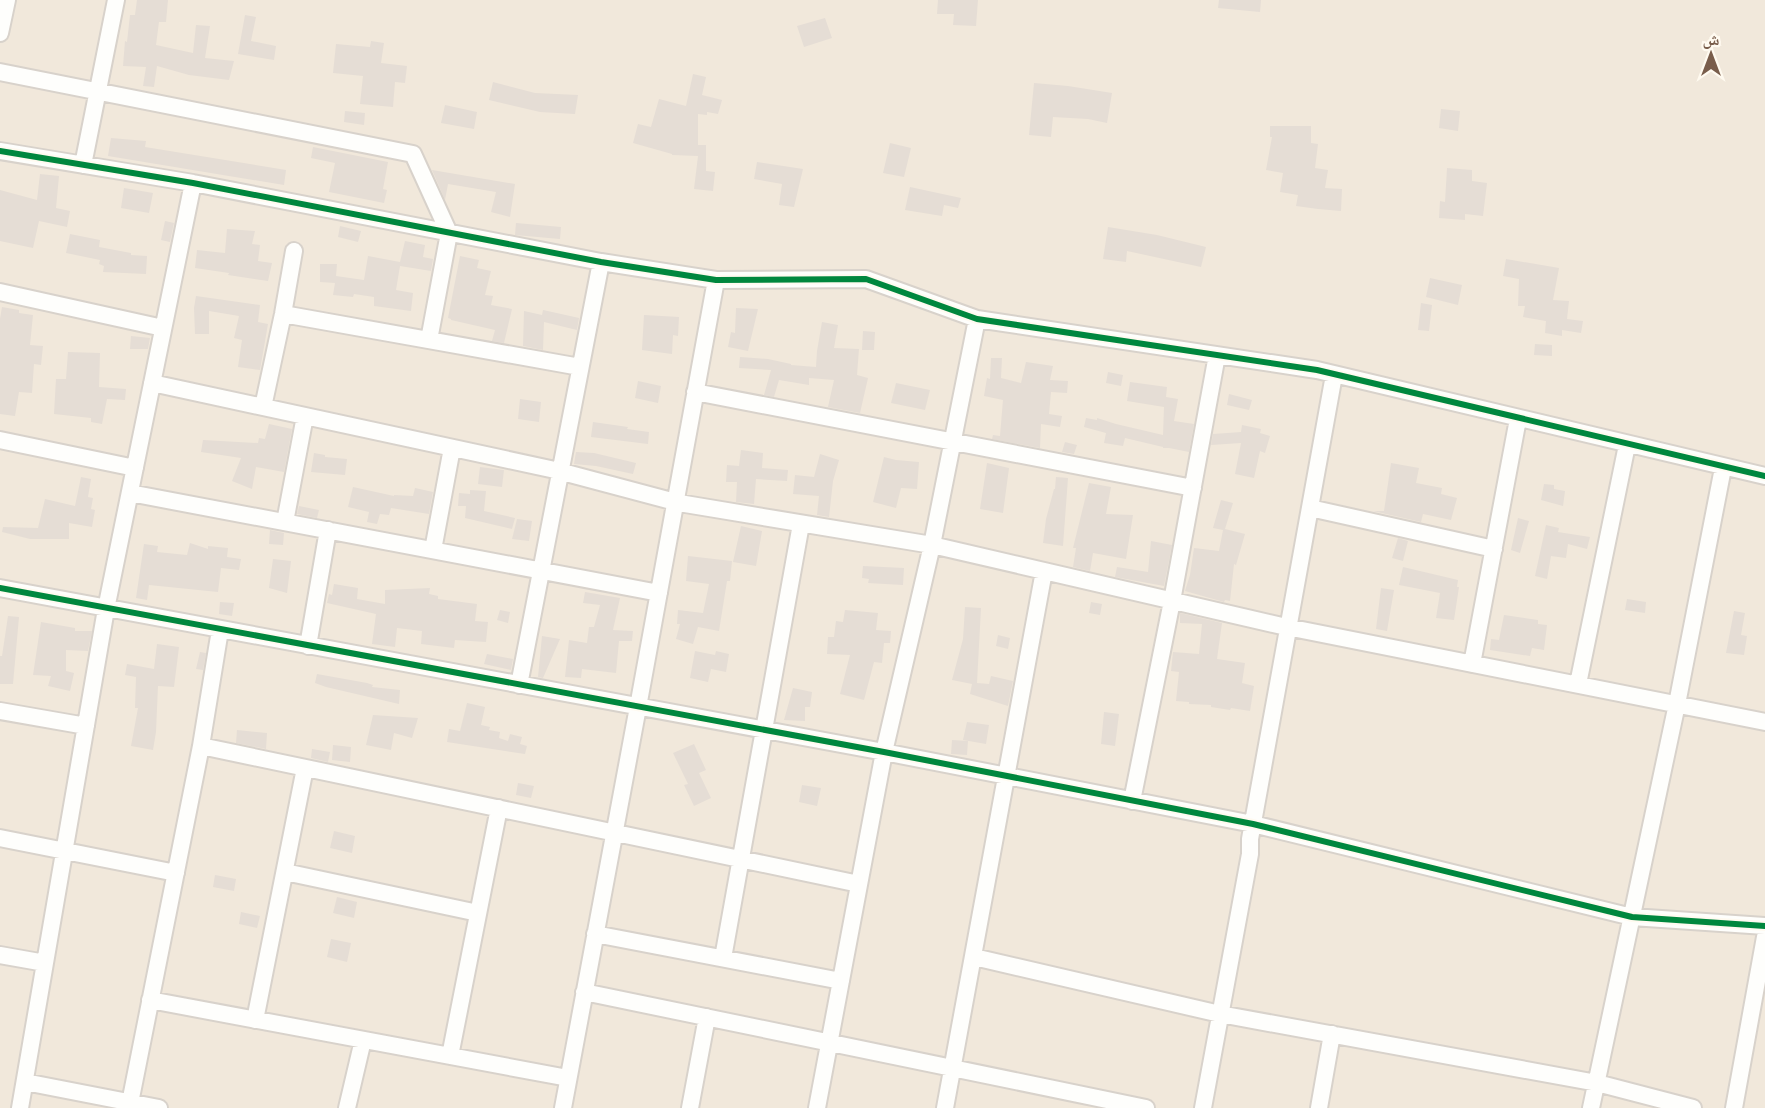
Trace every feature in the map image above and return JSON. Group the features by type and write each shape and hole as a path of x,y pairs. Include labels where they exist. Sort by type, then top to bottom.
{"street":[{"path":"0,33 7,0"},
{"path":"83,165 116,0"},
{"path":"0,72 413,154 449,233 429,340"},
{"path":"0,151 193,183 601,262 716,280 866,279 977,319 1317,370 1723,468 1765,476"},
{"path":"20,1108 106,609 193,183"},
{"path":"263,407 294,251"},
{"path":"519,685 601,262"},
{"path":"562,1108 716,280"},
{"path":"0,292 163,328"},
{"path":"283,314 580,367"},
{"path":"817,1108 884,753 932,545 977,319"},
{"path":"1132,801 1172,601 1217,355"},
{"path":"1203,1108 1334,375"},
{"path":"152,383 560,472 675,502 932,545 1288,627 1765,722"},
{"path":"695,392 1193,488"},
{"path":"285,522 305,416"},
{"path":"1472,664 1518,419"},
{"path":"0,440 135,468"},
{"path":"1578,684 1627,444"},
{"path":"433,550 452,448"},
{"path":"1591,1108 1677,704 1723,468"},
{"path":"130,493 659,593"},
{"path":"1310,508 1494,549"},
{"path":"723,958 801,524"},
{"path":"308,646 328,530"},
{"path":"945,1108 1044,571"},
{"path":"0,588 764,730 1253,824 1632,917 1765,926"},
{"path":"130,1105 201,746 220,630"},
{"path":"0,711 86,726"},
{"path":"201,746 859,884"},
{"path":"255,1020 305,768"},
{"path":"450,1056 499,808"},
{"path":"0,838 176,873"},
{"path":"285,872 478,913"},
{"path":"595,934 841,981"},
{"path":"1734,1108 1765,938"},
{"path":"0,955 45,963"},
{"path":"974,957 1220,1014 1597,1083 1693,1108"},
{"path":"584,992 1146,1108"},
{"path":"150,1000 568,1078"},
{"path":"690,1108 707,1017"},
{"path":"1319,1108 1332,1034"},
{"path":"347,1108 363,1040"},
{"path":"25,1082 130,1105 159,1108"}],"shaded area":[{"path":"0,0 1765,0 1765,1108 0,1108"}],"building":[{"path":"137,0 168,0 166,22 159,22 156,45 193,53 196,25 210,26 205,58 234,61 229,80 189,75 157,66 154,87 143,86 146,67 123,66 130,15 135,15"},
{"path":"938,0 978,0 976,26 953,25 954,14 937,14"},
{"path":"1219,0 1261,0 1260,12 1218,8"},
{"path":"245,15 256,17 251,41 276,46 274,60 238,54"},
{"path":"825,18 832,38 804,47 797,26"},
{"path":"371,41 384,43 381,63 407,66 405,83 395,82 393,107 360,104 363,76 333,73 336,44 370,47"},
{"path":"693,74 706,77 702,95 722,100 718,114 707,112 707,115 698,114 698,145 706,145 706,171 715,172 713,191 694,189 698,156 672,155 633,143 638,124 651,127 659,99 686,106"},
{"path":"493,82 535,93 578,95 575,114 540,112 489,100"},
{"path":"1034,83 1112,93 1107,123 1088,119 1053,117 1051,137 1029,135"},
{"path":"445,105 477,112 474,129 441,123"},
{"path":"1441,109 1460,111 1458,131 1439,128"},
{"path":"345,111 365,113 364,125 344,122"},
{"path":"1270,126 1311,126 1311,143 1318,144 1315,168 1328,170 1325,188 1342,189 1341,211 1296,206 1298,195 1280,192 1283,173 1266,170 1272,137 1270,137"},
{"path":"111,138 146,141 145,147 286,170 284,185 108,156"},
{"path":"890,143 911,148 904,177 883,173"},
{"path":"313,147 388,162 383,189 387,190 384,203 329,192 335,163 311,158"},
{"path":"757,162 803,169 794,207 779,205 782,184 754,179"},
{"path":"1447,168 1472,170 1472,181 1487,183 1483,216 1465,214 1465,220 1439,218 1440,201 1445,202"},
{"path":"432,170 515,184 510,217 491,212 496,192 448,184 445,200"},
{"path":"40,174 59,176 56,208 70,211 67,227 39,221 33,248 0,241 0,190 37,200"},
{"path":"910,187 961,198 958,208 944,205 942,216 905,210"},
{"path":"124,188 153,193 149,213 121,208"},
{"path":"165,221 174,223 170,242 161,240"},
{"path":"516,223 561,227 560,239 515,235"},
{"path":"340,226 361,231 358,242 338,237"},
{"path":"1108,227 1157,235 1206,247 1201,267 1127,251 1126,262 1103,259"},
{"path":"227,229 255,231 252,244 260,245 258,261 272,263 268,281 195,268 197,250 225,253"},
{"path":"70,234 100,240 99,247 131,253 131,255 147,256 146,274 103,272 104,266 99,264 100,260 66,253"},
{"path":"405,241 425,245 423,257 433,259 431,271 400,266 396,290 413,293 411,311 374,306 374,297 354,294 353,297 333,295 335,283 320,282 320,264 337,264 336,276 364,280 368,256 400,262"},
{"path":"460,256 479,260 477,268 491,271 485,295 493,296 491,305 512,309 504,343 492,341 495,330 448,318"},
{"path":"1506,259 1559,268 1553,300 1569,301 1567,319 1583,321 1581,333 1562,330 1562,336 1545,333 1546,321 1523,317 1525,306 1518,306 1519,279 1503,276"},
{"path":"1430,278 1462,285 1458,305 1426,297"},
{"path":"196,296 260,305 258,322 268,324 260,370 238,367 242,340 234,338 239,316 209,311 209,334 195,334"},
{"path":"1421,303 1432,305 1429,331 1418,330"},
{"path":"2,307 33,315 30,345 43,346 41,365 34,364 32,393 19,392 15,416 0,414"},
{"path":"736,308 758,309 748,351 728,347 731,332 735,333"},
{"path":"543,310 579,318 577,330 544,322 543,350 523,346 524,311 542,315"},
{"path":"644,315 679,317 678,336 673,335 672,354 642,350"},
{"path":"822,322 838,325 834,348 859,349 857,375 868,378 860,413 828,407 834,380 809,378 809,385 779,380 774,397 764,395 771,370 739,368 740,357 816,367"},
{"path":"863,331 875,332 874,350 862,350"},
{"path":"131,336 150,338 148,349 130,349"},
{"path":"1535,344 1552,345 1552,356 1534,355"},
{"path":"68,352 100,353 99,387 126,389 125,400 107,399 102,424 91,422 91,418 54,414 56,379 66,379"},
{"path":"991,358 1002,358 1001,378 1021,383 1026,362 1053,366 1050,380 1068,381 1067,393 1051,392 1049,414 1062,416 1060,427 1041,424 1040,448 992,439 993,435 1000,436 1003,400 984,396 987,378 990,379"},
{"path":"1108,372 1123,375 1121,386 1106,383"},
{"path":"638,381 661,386 658,403 635,398"},
{"path":"1130,382 1167,387 1166,397 1178,399 1174,421 1194,424 1189,452 1125,438 1123,446 1104,443 1106,433 1084,427 1086,418 1097,420 1097,418 1163,435 1164,407 1127,401"},
{"path":"896,383 930,390 925,410 891,403"},
{"path":"1229,394 1252,400 1249,410 1227,405"},
{"path":"520,399 541,402 539,422 518,419"},
{"path":"593,422 649,432 648,444 591,437"},
{"path":"269,424 292,429 284,472 256,467 252,489 232,481 241,458 201,452 203,440 258,443 259,438 265,439"},
{"path":"1242,425 1261,429 1260,433 1270,436 1265,453 1260,451 1254,478 1235,474 1241,443 1211,445 1213,434 1241,432"},
{"path":"1065,442 1077,445 1074,454 1062,452"},
{"path":"741,450 763,453 762,468 788,470 787,481 756,479 754,504 736,502 737,482 726,482 727,465 739,466"},
{"path":"576,452 594,453 636,463 633,474 574,464"},
{"path":"314,453 325,455 325,457 347,459 345,475 311,472"},
{"path":"820,454 839,460 833,481 829,517 817,515 819,496 793,494 795,475 814,477"},
{"path":"884,457 919,462 917,489 901,488 896,508 873,502"},
{"path":"987,463 1009,468 1003,513 980,509"},
{"path":"1391,463 1419,468 1416,483 1442,488 1441,494 1457,498 1451,520 1423,514 1421,522 1373,511 1384,511"},
{"path":"480,467 504,470 502,487 478,484"},
{"path":"81,477 91,479 88,497 93,498 91,509 95,510 92,527 69,523 69,539 30,539 2,532 3,527 38,528 45,499 75,506"},
{"path":"1056,477 1068,478 1063,546 1043,543"},
{"path":"1089,483 1111,487 1106,514 1133,515 1126,559 1093,553 1090,571 1073,567 1076,548 1073,548"},
{"path":"1544,484 1554,485 1554,489 1565,491 1563,506 1541,500"},
{"path":"353,487 394,496 413,496 415,488 433,492 429,514 391,508 389,515 380,514 377,524 367,522 369,512 348,507"},
{"path":"470,490 486,491 484,511 515,518 512,529 465,518 466,506 458,506 459,493 470,494"},
{"path":"1221,500 1233,503 1225,529 1245,534 1236,565 1234,564 1230,601 1225,600 1224,602 1185,591 1194,548 1219,551 1223,530 1213,528"},
{"path":"299,506 319,510 317,518 297,514"},
{"path":"1518,518 1529,521 1520,553 1511,550"},
{"path":"517,519 532,521 529,541 512,539"},
{"path":"1546,525 1559,528 1558,532 1590,537 1587,549 1568,544 1566,558 1551,556 1547,579 1535,576"},
{"path":"741,526 762,531 756,566 733,562"},
{"path":"270,530 284,533 283,545 269,544"},
{"path":"1398,538 1408,541 1403,561 1392,558"},
{"path":"1151,541 1172,545 1164,586 1115,577 1117,567 1148,572"},
{"path":"190,543 208,549 208,546 228,548 227,557 241,559 239,570 221,568 218,592 149,585 147,600 136,598 144,544 158,546 157,552 187,555"},
{"path":"688,556 732,561 719,631 698,627 693,644 676,639 680,624 677,624 678,610 703,613 709,584 686,581"},
{"path":"273,559 291,561 287,593 269,588"},
{"path":"863,566 904,568 903,585 868,583 869,579 862,578"},
{"path":"1403,567 1458,580 1454,620 1436,618 1440,593 1399,585"},
{"path":"334,584 358,588 357,599 385,604 385,590 430,588 429,594 438,596 438,599 477,604 475,621 488,622 486,642 455,640 454,648 421,644 422,631 397,628 395,647 372,644 376,614 327,603 329,594 332,595"},
{"path":"1381,588 1394,590 1387,631 1376,629"},
{"path":"585,592 620,598 613,630 633,631 632,641 619,641 616,673 582,669 581,678 565,677 569,640 587,643 589,627 594,627 600,605 583,603"},
{"path":"1627,599 1646,602 1645,613 1625,610"},
{"path":"220,602 234,603 232,616 219,614"},
{"path":"1091,602 1102,604 1100,615 1089,613"},
{"path":"965,607 981,608 977,683 989,684 991,676 1013,681 1008,706 970,694 972,684 952,680 963,639"},
{"path":"500,610 510,612 508,623 497,620"},
{"path":"845,610 878,613 876,630 891,631 890,643 884,643 882,663 874,662 864,700 840,694 850,655 827,654 828,637 834,637 836,621 843,622"},
{"path":"1734,611 1745,613 1741,635 1747,636 1744,655 1726,653"},
{"path":"1180,613 1222,623 1217,659 1245,663 1242,683 1254,686 1250,711 1176,701 1179,672 1171,671 1173,652 1199,654 1202,624 1180,623"},
{"path":"1504,615 1538,620 1538,624 1547,625 1544,650 1532,648 1530,656 1490,650 1491,639 1499,640"},
{"path":"8,616 19,617 13,684 0,684 0,656 2,656"},
{"path":"41,622 75,628 75,631 92,631 88,651 66,650 66,671 74,673 70,691 48,686 51,676 33,675"},
{"path":"998,635 1010,638 1008,649 996,646"},
{"path":"542,636 560,639 543,678 538,677"},
{"path":"157,644 179,647 174,687 158,686 153,750 131,746 138,708 135,708 136,677 125,675 127,664 154,669"},
{"path":"695,651 715,655 716,651 729,654 726,672 711,669 708,682 690,678"},
{"path":"200,652 206,653 203,670 196,669"},
{"path":"487,654 513,659 511,670 484,664"},
{"path":"317,674 367,683 373,685 372,687 400,690 399,704 315,683"},
{"path":"793,688 812,692 810,707 805,707 805,721 784,720"},
{"path":"467,703 485,707 481,725 490,727 489,730 500,732 499,738 508,741 510,734 522,737 520,744 527,746 525,754 447,742 449,729 460,731"},
{"path":"1104,712 1119,714 1115,746 1101,744"},
{"path":"373,715 418,718 412,738 394,733 391,750 366,745"},
{"path":"967,722 989,725 986,744 963,740"},
{"path":"237,730 267,733 266,749 236,743"},
{"path":"952,740 968,741 967,755 951,754"},
{"path":"694,744 706,770 699,773 711,798 694,806 684,785 688,784 673,753"},
{"path":"333,745 351,747 350,762 332,760"},
{"path":"312,749 330,752 328,762 311,758"},
{"path":"518,783 534,786 531,798 516,795"},
{"path":"802,785 821,788 817,806 799,802"},
{"path":"334,831 355,836 352,853 330,848"},
{"path":"215,875 236,879 234,891 213,887"},
{"path":"337,897 357,902 354,918 333,913"},
{"path":"241,912 260,916 257,928 239,924"},
{"path":"331,939 351,943 347,962 327,957"}],"cycle path":[{"path":"0,151 193,183 601,262 716,280 866,279 977,319 1317,370 1765,476"},
{"path":"0,588 884,752 1253,824 1632,917 1765,926"}]}
